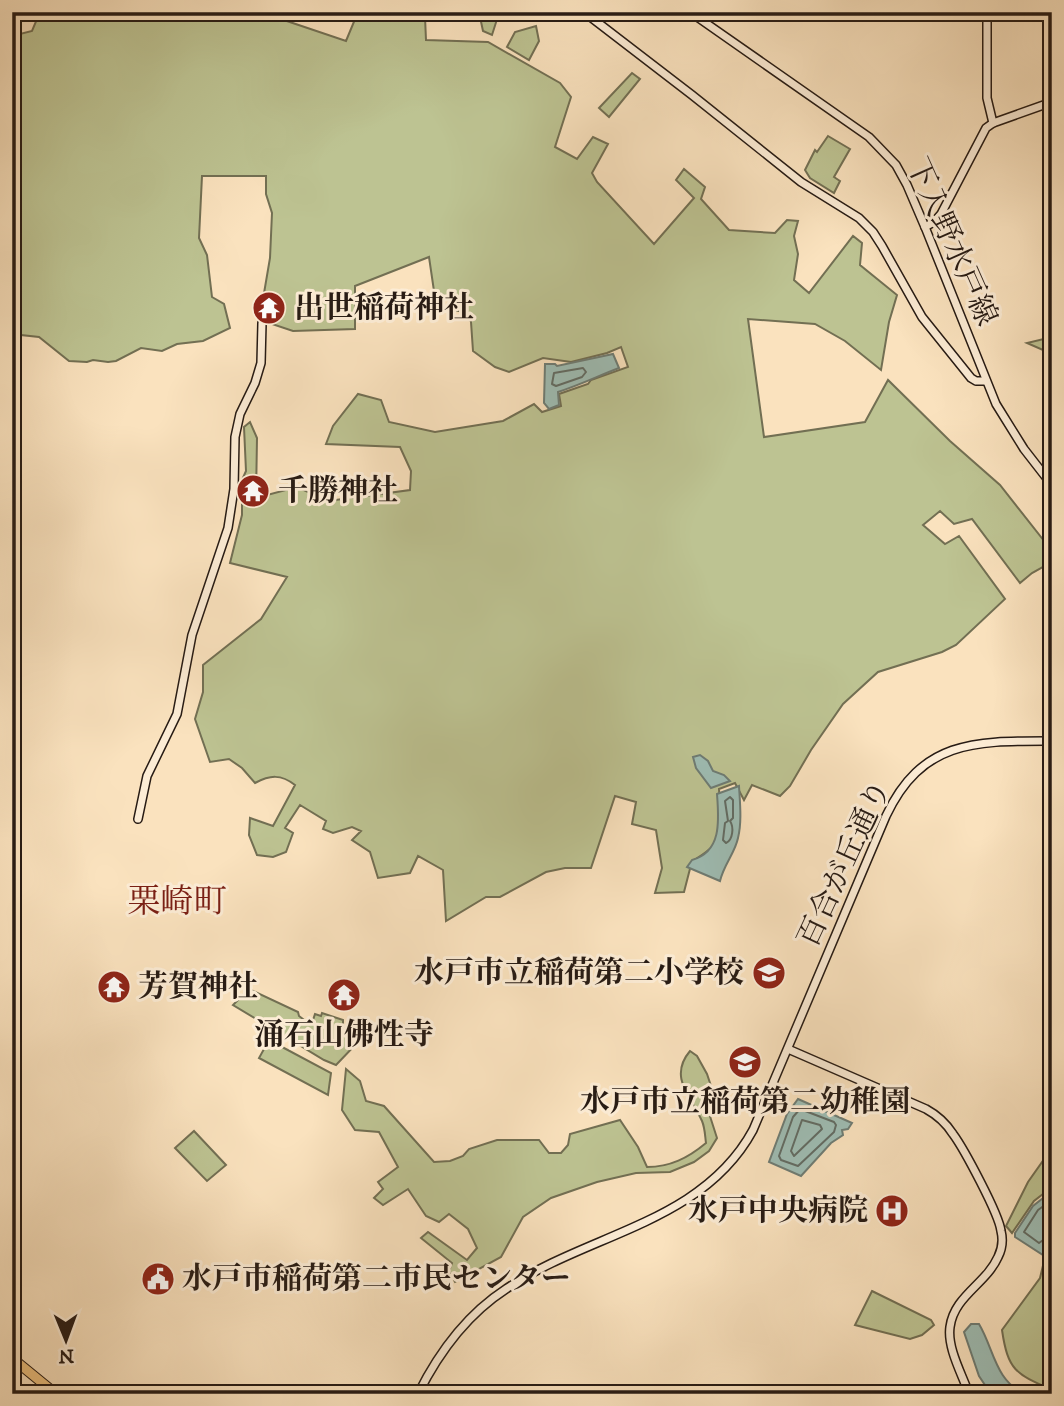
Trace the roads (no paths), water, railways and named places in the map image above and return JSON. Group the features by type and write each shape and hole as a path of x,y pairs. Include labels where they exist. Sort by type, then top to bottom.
{"highway":[{"path":"12,1358 56,1394"}],"street":[{"path":"584,12 801,182 859,218 882,246 922,317 971,378 986,381"},
{"name":"下入野水戸線","path":"690,12 877,144 902,174 986,381 1007,423 1052,485"},
{"path":"987,12 987,98 993,123"},
{"path":"925,227 937,219 986,128 1052,102"},
{"path":"138,819 150,769 177,714 192,635 228,528 234,489 234,436 261,363 262,323"},
{"name":"百合が丘通り","path":"418,1394 449,1342 475,1313 497,1295 530,1275 673,1209 721,1175 739,1154 753,1130 891,805 909,780 924,766 950,751 970,744 1052,741"},
{"path":"788,1049 926,1108 940,1119 960,1144 997,1218 1002,1238 998,1259 962,1299 950,1325 951,1343 969,1394"}],"water":[{"path":"613,354 619,368 558,392 559,405 549,409 544,403 545,364 557,366"},
{"path":"700,755 708,761 713,771 724,775 730,781 711,788 696,768 693,757"},
{"path":"739,786 737,843 720,881 687,867 692,860 709,850 714,842 718,824 717,794"},
{"path":"798,1099 852,1123 848,1129 842,1130 843,1135 831,1143 801,1176 769,1162 787,1114"},
{"path":"1052,1191 1052,1239 1043,1255 1015,1237 1015,1233 1033,1206"},
{"path":"971,1324 979,1324 1001,1373 1025,1394 991,1394 979,1376 964,1332"}],"place":[{"name":"出世稲荷神社","path":"269,308"},
{"name":"千勝神社","path":"253,491"},
{"name":"水戸市立稲荷第二小学校","path":"769,973"},
{"name":"芳賀神社","path":"114,987"},
{"name":"涌石山佛性寺","path":"344,995"},
{"name":"水戸市立稲荷第二幼稚園","path":"745,1062"},
{"name":"水戸中央病院","path":"892,1211"},
{"name":"水戸市稲荷第二市民センター","path":"158,1279"}],"district":[{"name":"栗崎町","path":"177,902"}]}
